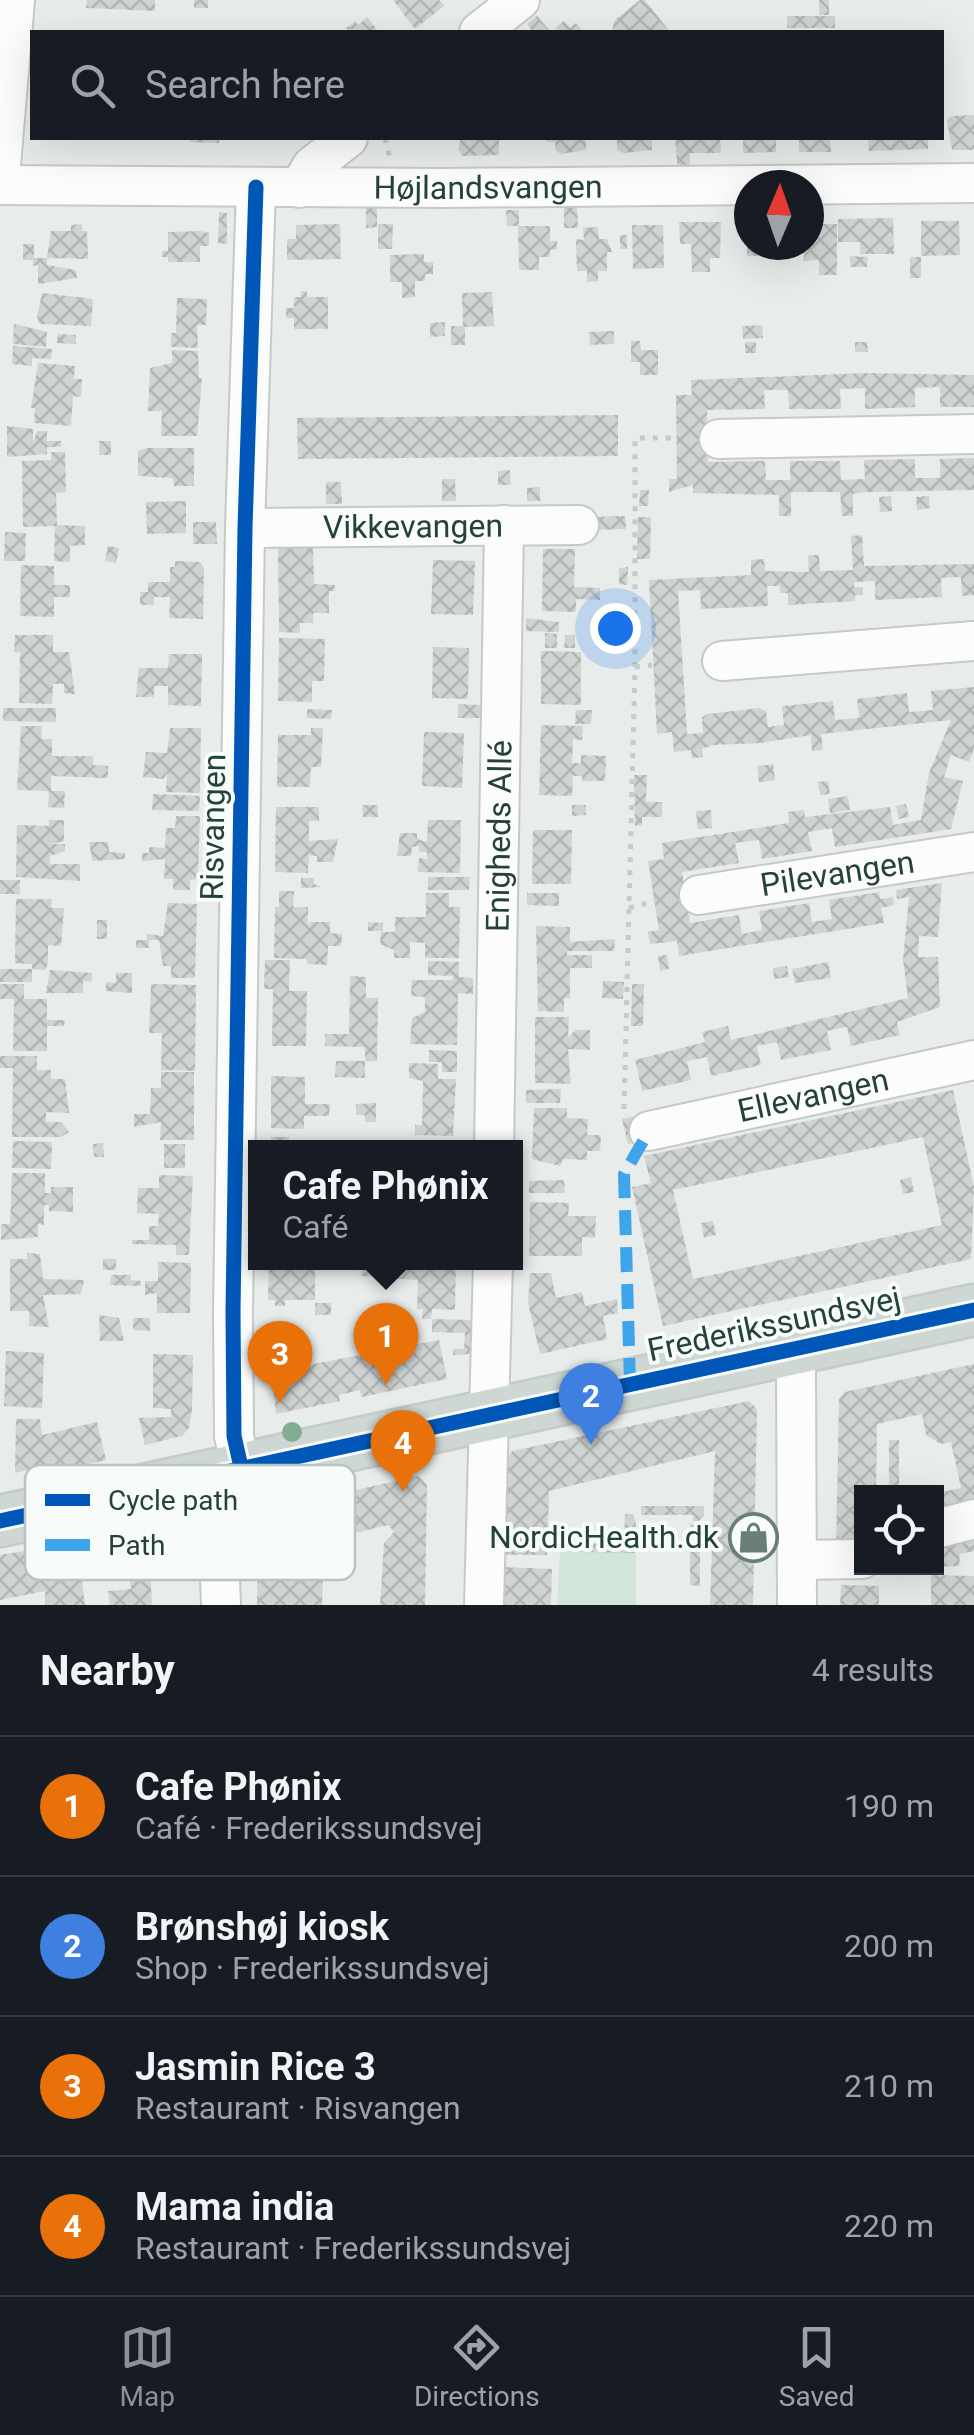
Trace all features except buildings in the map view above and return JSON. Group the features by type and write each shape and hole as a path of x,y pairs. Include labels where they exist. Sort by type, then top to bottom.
{"main road":[{"name":"Frederikssundsvej","path":"251,1465 974,1310"},
{"name":"Frederikssundsvej","path":"0,1521 25,1515"}],"street":[{"path":"0,177 15,0"},
{"path":"482,30 520,0"},
{"path":"298,188 312,166 345,140"},
{"name":"Højlandsvangen","path":"0,185 298,188 974,184"},
{"name":"Risvangen","path":"229,1465 234,1436 246,528 256,187"},
{"path":"719,440 974,434"},
{"name":"Vikkevangen","path":"246,528 579,524"},
{"name":"Enigheds Allé","path":"494,1140 504,525"},
{"path":"722,661 974,641"},
{"name":"Pilevangen","path":"699,894 974,852"},
{"name":"Ellevangen","path":"649,1131 974,1060"},
{"path":"484,1605 493,1270"},
{"path":"792,1348 796,1368 797,1605"},
{"path":"944,1527 974,1519"},
{"path":"797,1560 854,1559"},
{"name":"Risvangen","path":"222,1605 223,1580"}],"path":[{"path":"386,140 390,158"},
{"path":"624,1102 635,667 636,438 676,438"},
{"path":"635,667 652,666"},
{"path":"629,908 654,901"}],"green space":[{"path":"560,1551 636,1553 636,1605 557,1605"}],"marked path":[{"path":"630,1383 624,1174 649,1131"}],"cycle path":[{"path":"241,1465 234,1436 233,1311 245,528 256,187"},
{"path":"259,1465 974,1310"},
{"path":"0,1521 25,1516"}],"place":[{"name":"Cafe Phønix","path":"386,1385"},
{"name":"Jasmin Rice 3","path":"280,1403"},
{"name":"Brønshøj kiosk","path":"591,1445"},
{"name":"Mama india","path":"403,1492"},
{"name":"NordicHealth.dk","path":"754,1537"}]}
